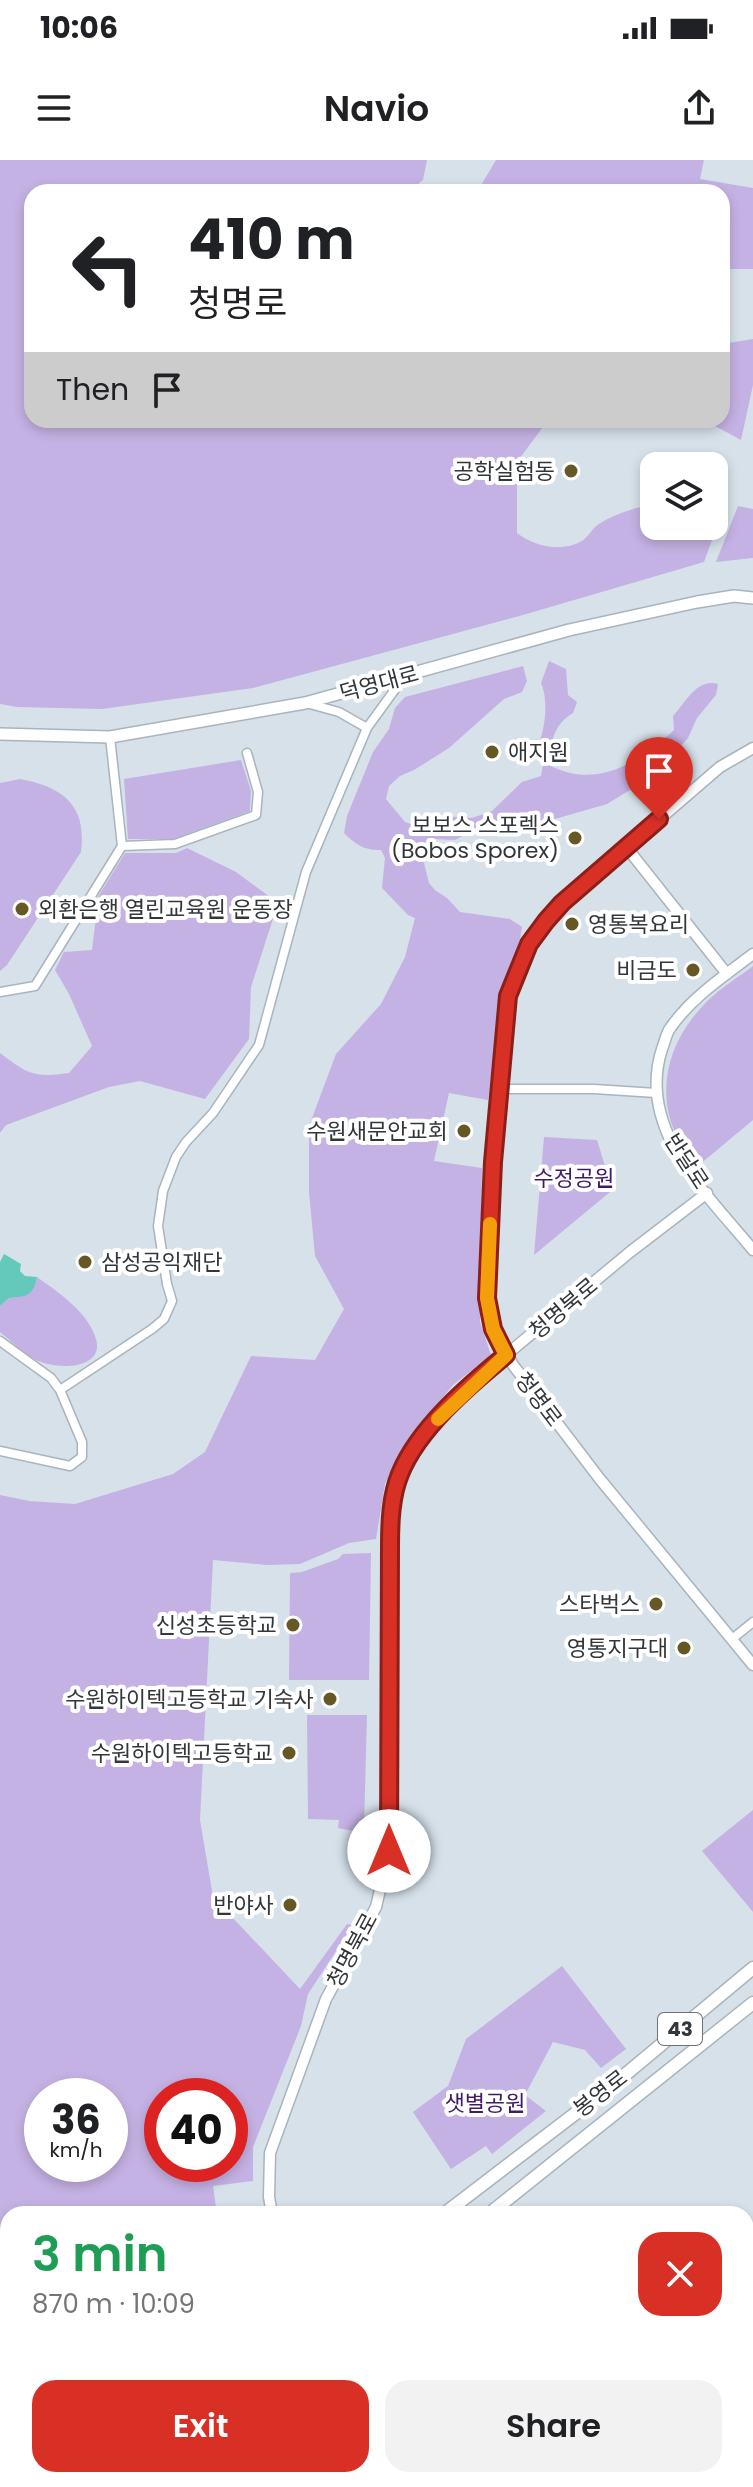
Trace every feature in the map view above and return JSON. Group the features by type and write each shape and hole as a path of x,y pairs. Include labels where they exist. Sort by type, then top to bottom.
{"main road":[{"name":"덕영대로","path":"0,734 110,737 305,703 569,630 697,602 734,596 753,598"},
{"name":"봉영로","path":"454,2206 614,2084 753,1968"},
{"name":"봉영로","path":"499,2206 753,2003"}],"street":[{"path":"60,1390 164,1319 172,1301 158,1226 163,1191 176,1157 213,1113 259,1045 306,872 367,728 404,677"},
{"path":"305,703 339,712 367,728"},
{"path":"0,992 35,986 122,846 110,737"},
{"name":"청명로","path":"753,748 720,767 562,903 529,944 508,996 499,1089 487,1298 493,1329 506,1355 599,1478 753,1665"},
{"path":"122,846 175,844 256,815 258,792 247,753"},
{"path":"627,848 727,974"},
{"name":"반달로","path":"753,954 694,1000 669,1029 656,1068 656,1093 667,1134 684,1165 753,1250"},
{"path":"499,1089 594,1089 656,1093"},
{"name":"청명북로","path":"271,2206 270,2153 326,1999 376,1907 389,1851 390,1525 399,1475 413,1447 448,1407 630,1252 707,1193"},
{"path":"0,1341 51,1378 60,1390 82,1442 82,1457 70,1466 0,1451"},
{"path":"732,1639 753,1622"}],"green space":[{"path":"0,160 427,160 423,180 418,184 24,184 24,428 542,428 517,462 517,533 540,544 565,547 582,541 608,519 640,507 640,540 712,540 704,562 253,688 102,709 0,704"},
{"path":"496,160 704,160 700,179 729,184 482,184"},
{"path":"730,184 753,188 753,269 730,269"},
{"path":"753,339 753,385 741,440 719,428 730,428 730,343"},
{"path":"738,506 753,509 753,558 716,562 725,540 728,540 728,531"},
{"path":"549,661 566,669 568,695 577,702 573,713 561,723 554,735 549,765 583,775 600,774 631,762 661,742 674,730 673,716 692,692 704,684 718,684 716,695 673,755 653,776 607,804 527,827 503,822 455,840 434,839 424,844 422,855 429,883 460,912 510,919 522,927 502,986 488,1100 449,1093 434,1161 482,1168 480,1322 491,1355 453,1385 408,1439 385,1484 376,1539 349,1543 300,1564 267,1565 213,1560 200,1820 213,1897 300,1989 347,1924 353,1925 308,1994 301,2026 253,2147 253,2181 248,2182 248,2078 144,2078 144,2182 245,2182 213,2186 216,2206 0,2206 0,1495 29,1501 75,1504 173,1474 205,1452 251,1356 315,1360 344,1309 315,1256 309,1192 309,1126 336,1054 381,1004 405,957 415,918 408,915 382,888 385,858 381,850 361,846 344,833 347,816 373,752 389,729 395,708 405,697 523,666 527,681 522,692 504,699 449,748 400,776 389,786 386,799 405,822 417,826 433,823 445,816 472,818 492,811 522,782 541,776 545,753 538,746 545,706 541,683"},
{"path":"241,760 251,791 250,811 173,839 128,839 124,779"},
{"name":"외환은행 열린교육원 운동장","path":"20,779 49,787 69,801 80,822 81,852 7,965 0,971 0,783"},
{"path":"187,848 236,872 278,903 251,987 249,1039 205,1099 140,1081 109,1087 6,1125 0,1133 0,1053 32,1073 57,1074 69,1073 92,1046 55,970 64,952 92,950 96,917 91,908 125,853 176,853"},
{"path":"753,966 753,1120 699,1165 680,1143 670,1118 666,1085 668,1069 680,1037 700,1009 718,991"},
{"name":"수정공원","path":"544,1137 597,1140 616,1187 534,1255"},
{"path":"37,1277 87,1320 96,1339 97,1349 93,1357 76,1365 42,1363 0,1332 0,1306 9,1298 28,1294"},
{"path":"371,1553 369,1680 289,1680 290,1573 302,1572 338,1559 343,1554"},
{"path":"307,1715 367,1715 364,1828 353,1831 338,1828 339,1820 308,1819"},
{"path":"753,1810 753,1912 702,1851"},
{"name":"샛별공원","path":"562,1966 626,2049 601,2068 585,2050 553,2042 525,2095 546,2111 492,2154 486,2146 451,2169 413,2112 448,2086 466,2039"}],"shaded area":[{"path":"4,1254 21,1264 20,1271 25,1276 37,1277 34,1288 28,1294 9,1298 0,1306 0,1262"}],"slow traffic":[{"path":"438,1419 506,1355 493,1329 487,1298 490,1224"}],"place":[{"name":"공학실험동","path":"571,471"},
{"name":"애지원","path":"492,752"},
{"name":"보보스 스포렉스 (Bobos Sporex)","path":"575,838"},
{"name":"외환은행 열린교육원 운동장","path":"22,909"},
{"name":"영통복요리","path":"572,924"},
{"name":"비금도","path":"693,970"},
{"name":"수원새문안교회","path":"464,1131"},
{"name":"삼성공익재단","path":"85,1262"},
{"name":"스타벅스","path":"656,1604"},
{"name":"신성초등학교","path":"293,1625"},
{"name":"영통지구대","path":"684,1648"},
{"name":"수원하이텍고등학교 기숙사","path":"330,1699"},
{"name":"수원하이텍고등학교","path":"289,1753"},
{"name":"반야사","path":"290,1905"}],"route":[{"path":"389,1851 390,1525 393,1499 399,1475 413,1447 448,1407 506,1355 493,1329 487,1298 493,1162 508,996 529,944 546,921 562,903 659,819"}]}
